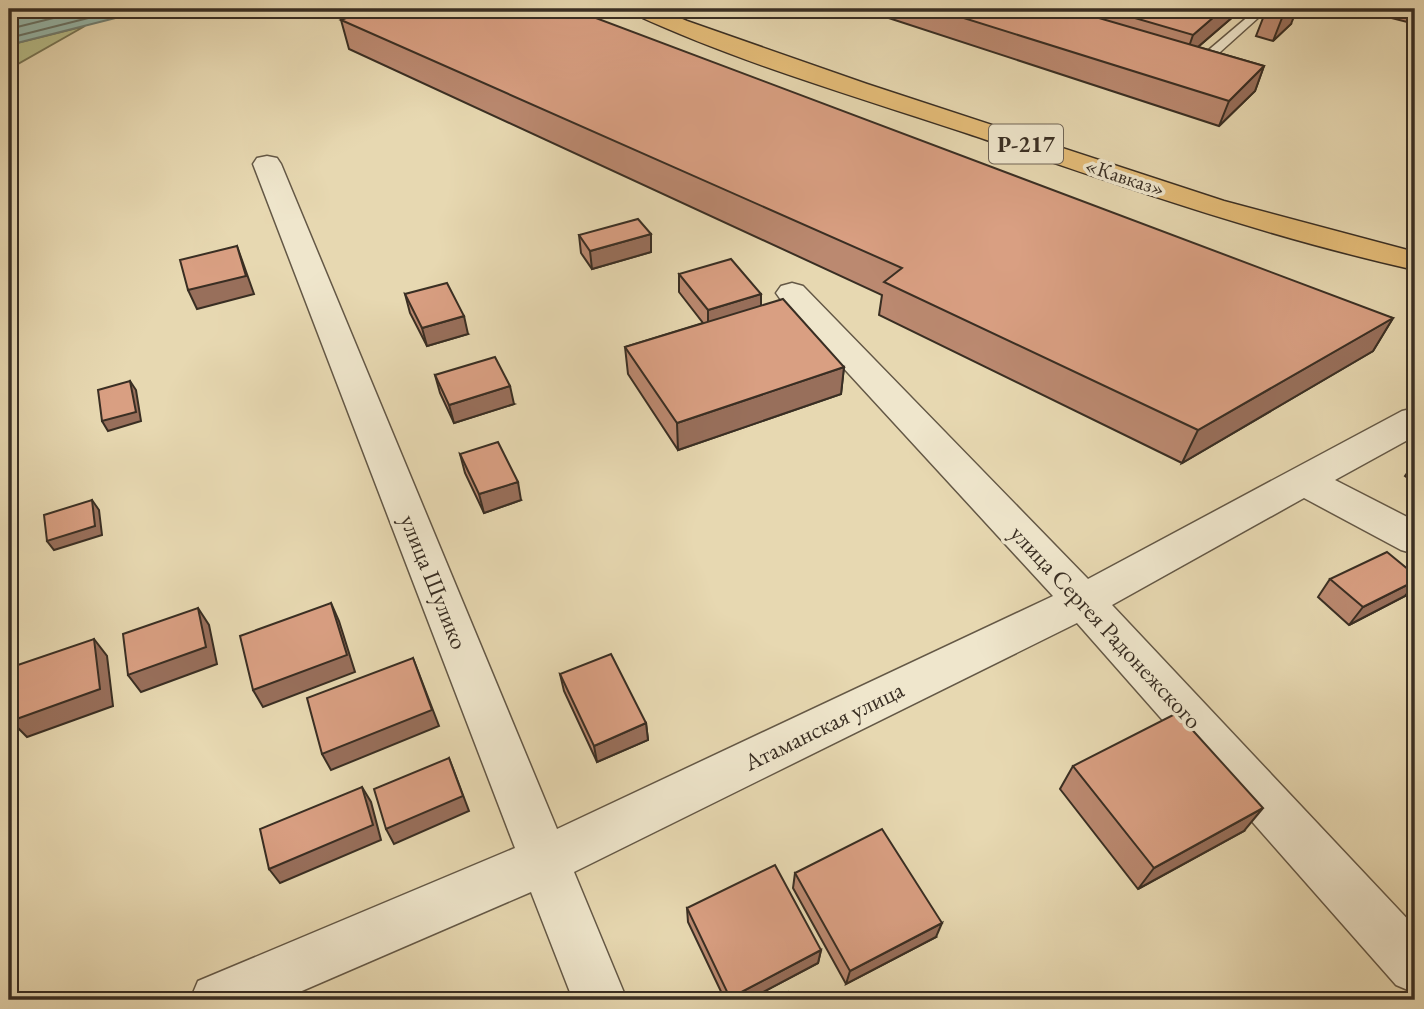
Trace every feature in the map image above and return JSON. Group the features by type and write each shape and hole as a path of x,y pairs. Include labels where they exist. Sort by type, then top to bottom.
{"main road":[{"name":"«Кавказ»","path":"642,9 679,26 845,84 1214,207 1415,261"},
{"name":"«Кавказ»","path":"673,9 887,86 1219,193 1415,247"}],"street":[{"name":"улица Шулико","path":"267,164 600,1000"},
{"name":"улица Сергея Радонежского","path":"792,293 1083,601 1415,966"},
{"name":"Атаманская улица","path":"217,1000 546,860 1083,601 1415,420"},
{"path":"1301,480 1415,539"}],"lane":[{"path":"1182,64 1195,68 1263,9"}],"green space":[{"path":"85,26 9,69 9,45"}],"water":[{"path":"9,9 151,9 9,45"}],"building":[{"path":"369,9 572,9 1393,318 1198,430 884,282 902,268 341,20"},
{"path":"935,9 1068,9 1264,66 1229,101"},
{"path":"1104,9 1223,9 1193,35"},
{"path":"1269,9 1292,9 1282,18 1265,13"},
{"path":"638,219 651,234 590,251 579,235"},
{"path":"237,246 246,276 188,290 180,260"},
{"path":"731,259 761,294 708,310 679,274"},
{"path":"447,283 464,316 422,328 405,294"},
{"path":"783,299 844,367 677,423 625,347"},
{"path":"495,357 510,386 449,405 435,375"},
{"path":"130,381 136,412 102,421 98,390"},
{"path":"498,442 518,482 479,494 460,454"},
{"path":"92,500 95,526 47,541 44,515"},
{"path":"1387,552 1415,575 1415,581 1363,607 1330,579"},
{"path":"331,603 347,655 253,690 240,636"},
{"path":"198,608 206,647 128,675 123,634"},
{"path":"94,639 100,689 11,721 9,668"},
{"path":"611,654 646,723 594,746 560,674"},
{"path":"413,658 432,710 322,754 307,698"},
{"path":"1177,713 1263,808 1154,868 1073,766"},
{"path":"449,758 463,796 386,829 374,789"},
{"path":"362,787 373,825 269,869 260,829"},
{"path":"882,829 942,923 850,971 795,873"},
{"path":"775,865 821,950 730,998 687,908"},
{"path":"788,992 792,1000 772,1000"}]}
